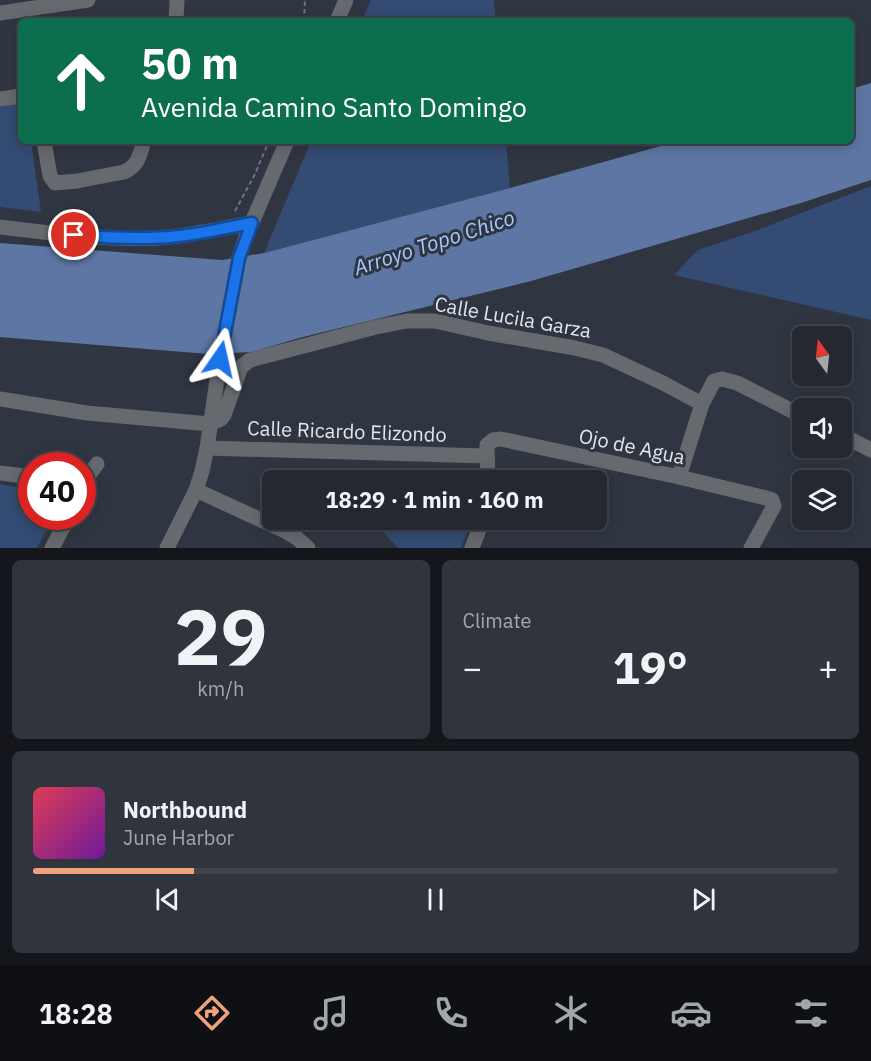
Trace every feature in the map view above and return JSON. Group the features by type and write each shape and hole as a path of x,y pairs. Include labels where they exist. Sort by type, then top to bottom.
{"street":[{"path":"0,13 88,0"},
{"path":"176,18 177,0"},
{"path":"332,0 335,18"},
{"path":"337,18 346,0"},
{"path":"0,99 18,96"},
{"path":"45,144 50,176 55,183 77,181 129,170 138,160 143,144"},
{"path":"167,548 196,490 202,471 239,258 286,144"},
{"path":"0,227 55,234 140,238 180,236 252,223"},
{"name":"Calle Lucila Garza","path":"210,424 224,415 241,367 250,360 407,321 435,321 603,355 702,404"},
{"path":"679,477 702,404 712,383 722,379 737,383 792,411"},
{"path":"0,399 87,413 210,424"},
{"name":"Ojo de Agua","path":"487,451 493,440 501,439 770,499 774,507 750,548"},
{"path":"852,440 871,450"},
{"name":"Calle Ricardo Elizondo","path":"207,448 487,451"},
{"path":"487,451 488,470"},
{"path":"0,473 18,475"},
{"path":"196,490 285,531 308,548"},
{"path":"54,547 62,530"},
{"path":"472,548 479,530"}],"path":[{"path":"304,0 304,18"},
{"path":"226,227 255,174 268,144"}],"shaded area":[{"path":"371,0 494,0 496,18 363,18"},
{"path":"18,104 18,144 31,144 41,212 0,207 0,107"},
{"path":"310,144 506,144 510,188 264,253"},
{"path":"871,186 871,320 674,275 698,250 755,231"},
{"path":"0,484 18,487 18,530 47,530 37,548 0,548"},
{"path":"381,530 468,530 461,548 398,548"}],"water":[{"name":"Arroyo Topo Chico","path":"871,83 871,180 804,202 531,281 299,338 252,352 208,354 0,337 0,243 222,260 264,253 668,144 854,144 854,88"}],"route":[{"path":"74,235 112,238 180,236 252,223 239,258 220,359"}]}
